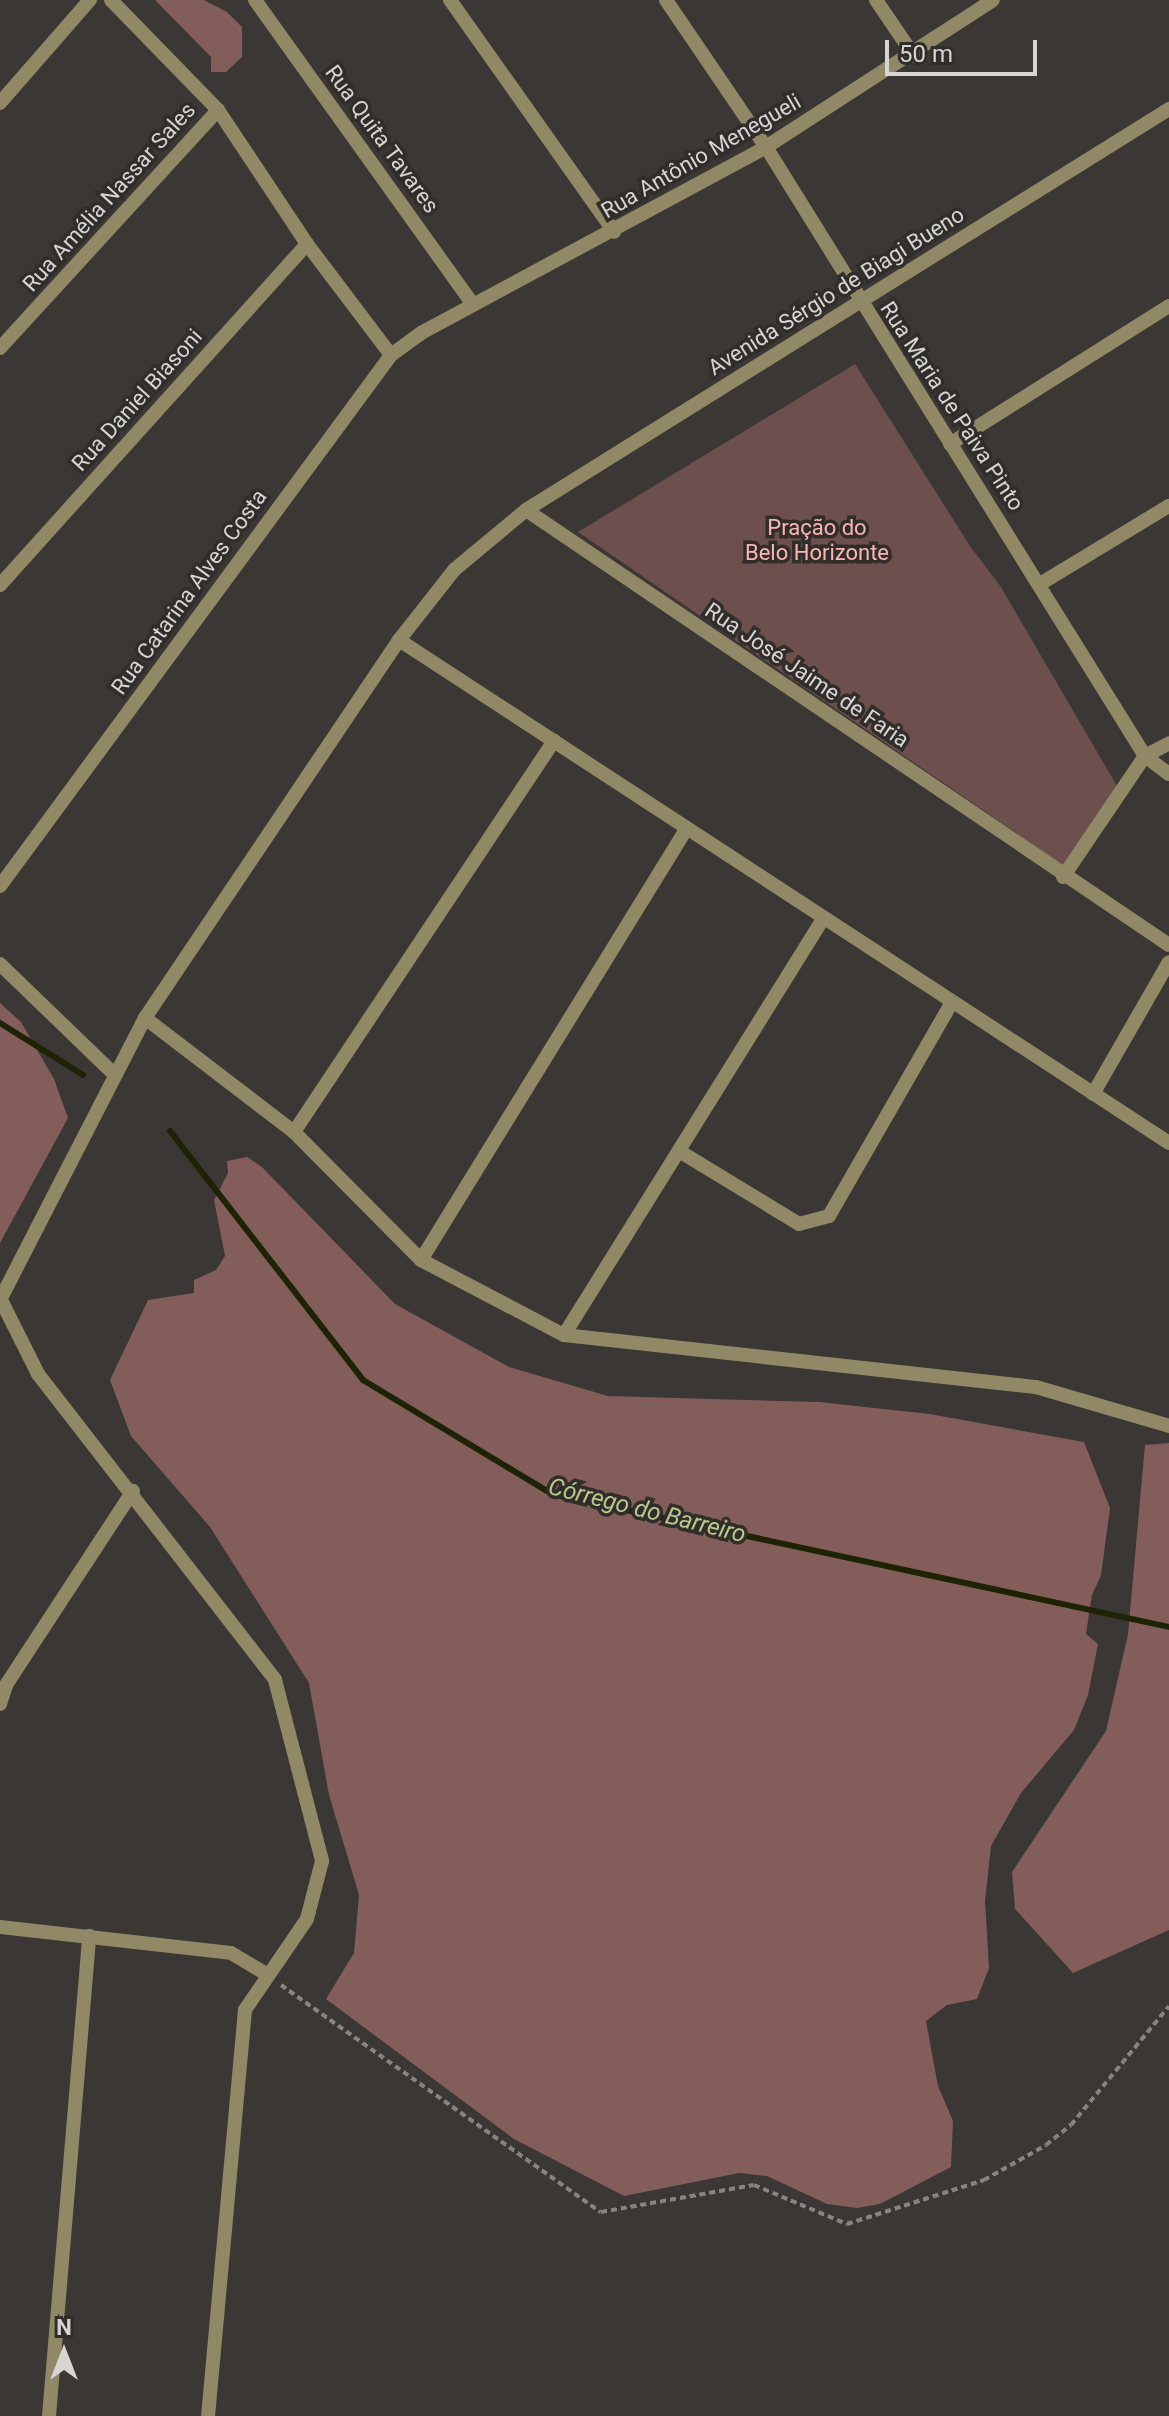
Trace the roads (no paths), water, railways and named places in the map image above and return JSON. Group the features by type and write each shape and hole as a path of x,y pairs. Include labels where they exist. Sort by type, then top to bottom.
{"street":[{"path":"0,103 90,0"},
{"path":"111,0 218,110 307,244 391,355"},
{"name":"Rua Quita Tavares","path":"255,0 473,304"},
{"path":"450,0 614,232"},
{"name":"Rua Maria de Paiva Pinto","path":"666,0 766,147 859,302 1040,584 1145,756"},
{"path":"876,0 914,56"},
{"name":"Rua Antônio Menegueli","path":"421,333 614,232 766,147 914,56 993,0"},
{"name":"Avenida Sérgio de Biagi Bueno","path":"0,1299 145,1018 399,640 454,570 526,510 1169,109"},
{"name":"Rua Amélia Nassar Sales","path":"0,348 218,110"},
{"name":"Rua Daniel Biasoni","path":"0,585 307,244"},
{"path":"950,444 1169,306"},
{"name":"Rua Catarina Alves Costa","path":"0,886 391,355 421,333"},
{"path":"1040,584 1169,506"},
{"name":"Rua José Jaime de Faria","path":"526,510 1063,877 1169,945"},
{"path":"399,640 1169,1143"},
{"path":"294,1132 554,741"},
{"path":"1063,877 1145,756 1169,743"},
{"path":"1145,756 1169,774"},
{"path":"421,1260 687,828"},
{"path":"564,1335 824,918"},
{"path":"1093,1094 1169,962"},
{"path":"0,964 115,1075"},
{"path":"679,1151 799,1224 829,1216 952,1002"},
{"path":"145,1018 294,1132 421,1260 564,1335 1036,1387 1169,1426"},
{"path":"0,1299 38,1374 133,1491 275,1680 322,1861 307,1919 245,2010 208,2416"},
{"path":"0,1704 6,1685 133,1491"},
{"path":"0,1927 231,1953 268,1975"},
{"path":"49,2416 89,1936"}],"waterway":[{"name":"Córrego do Barreiro","path":"0,1023 83,1075"},
{"name":"Córrego do Barreiro","path":"170,1131 363,1380 552,1494 1169,1627"}],"park label":[{"name":"Pração do Belo Horizonte","path":"817,540"}]}
